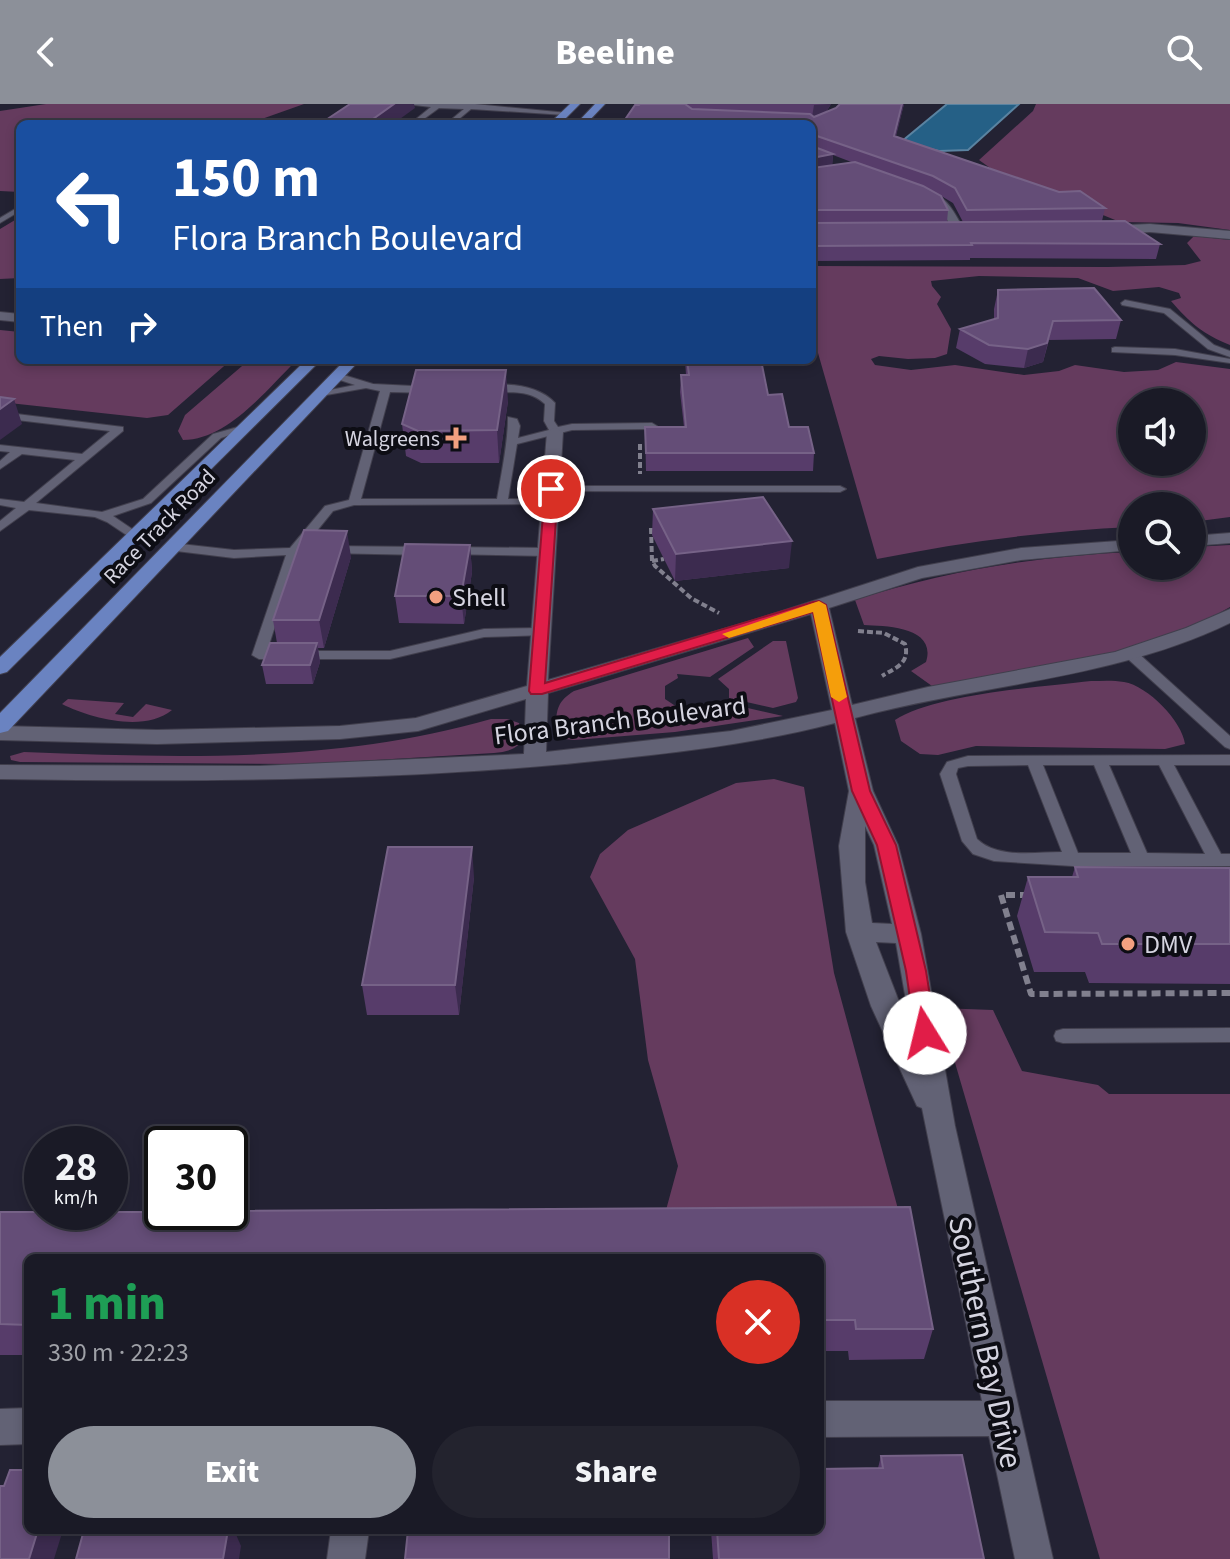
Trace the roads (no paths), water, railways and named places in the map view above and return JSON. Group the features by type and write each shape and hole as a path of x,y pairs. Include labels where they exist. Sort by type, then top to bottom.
{"main road":[{"path":"558,120 575,104"},
{"path":"585,120 600,104"},
{"path":"565,113 590,115"},
{"name":"Race Track Road","path":"0,668 310,364"},
{"name":"Race Track Road","path":"0,726 349,364"}],"street":[{"path":"913,189 946,206 953,232 973,232"},
{"path":"1087,231 1150,228 1230,235"},
{"path":"535,760 555,432"},
{"path":"1206,540 1230,538"},
{"name":"Flora Branch Boulevard","path":"0,733 67,738 296,736 376,731 432,721 537,691 819,605 868,587 970,562 1118,546"},
{"name":"Southern Bay Drive","path":"819,605 861,791 886,845 908,934 940,1126 1034,1559"},
{"name":"Flora Branch Boulevard","path":"0,772 425,769 690,743 799,725 931,693 1058,673 1133,656 1198,633 1230,615"},
{"name":"Southern Bay Drive","path":"861,791 851,843 859,932 869,972 940,1126"},
{"path":"859,932 908,934"},
{"path":"824,1419 1002,1418"},
{"path":"0,1427 24,1426"},
{"path":"346,1559 349,1534"}],"lane":[{"path":"409,104 565,113"},
{"path":"418,120 437,106"},
{"path":"454,120 472,106"},
{"path":"1125,303 1167,311 1211,347 1230,354"},
{"path":"1115,350 1175,352 1230,362"},
{"path":"337,376 364,387 385,390 444,390"},
{"path":"319,395 364,387"},
{"path":"354,502 385,390"},
{"path":"473,390 516,410"},
{"path":"516,410 544,396 550,403 549,421 555,432"},
{"path":"502,502 516,410"},
{"path":"0,415 119,429 0,527"},
{"path":"510,443 572,427 652,426"},
{"path":"104,515 147,501 217,436 245,428"},
{"path":"0,448 84,458"},
{"path":"0,466 19,451"},
{"path":"541,632 484,633 390,655 259,655 293,552 329,508 354,502 502,502 551,496 840,489"},
{"path":"0,502 104,515 124,524 134,536"},
{"path":"172,547 234,554 547,552"},
{"path":"1133,656 1230,744"},
{"path":"1033,760 1073,860"},
{"path":"1099,760 1142,860"},
{"path":"1164,760 1223,860"},
{"path":"1223,860 1000,857 979,850 970,841 948,774 952,765 968,761 1230,760"},
{"path":"1063,1036 1230,1035"}],"water":[{"path":"947,104 1019,104 968,150 939,151 901,142"}],"place":[{"name":"Walgreens","path":"456,438"},
{"name":"Shell","path":"436,597"},
{"name":"DMV","path":"1128,944"}]}
